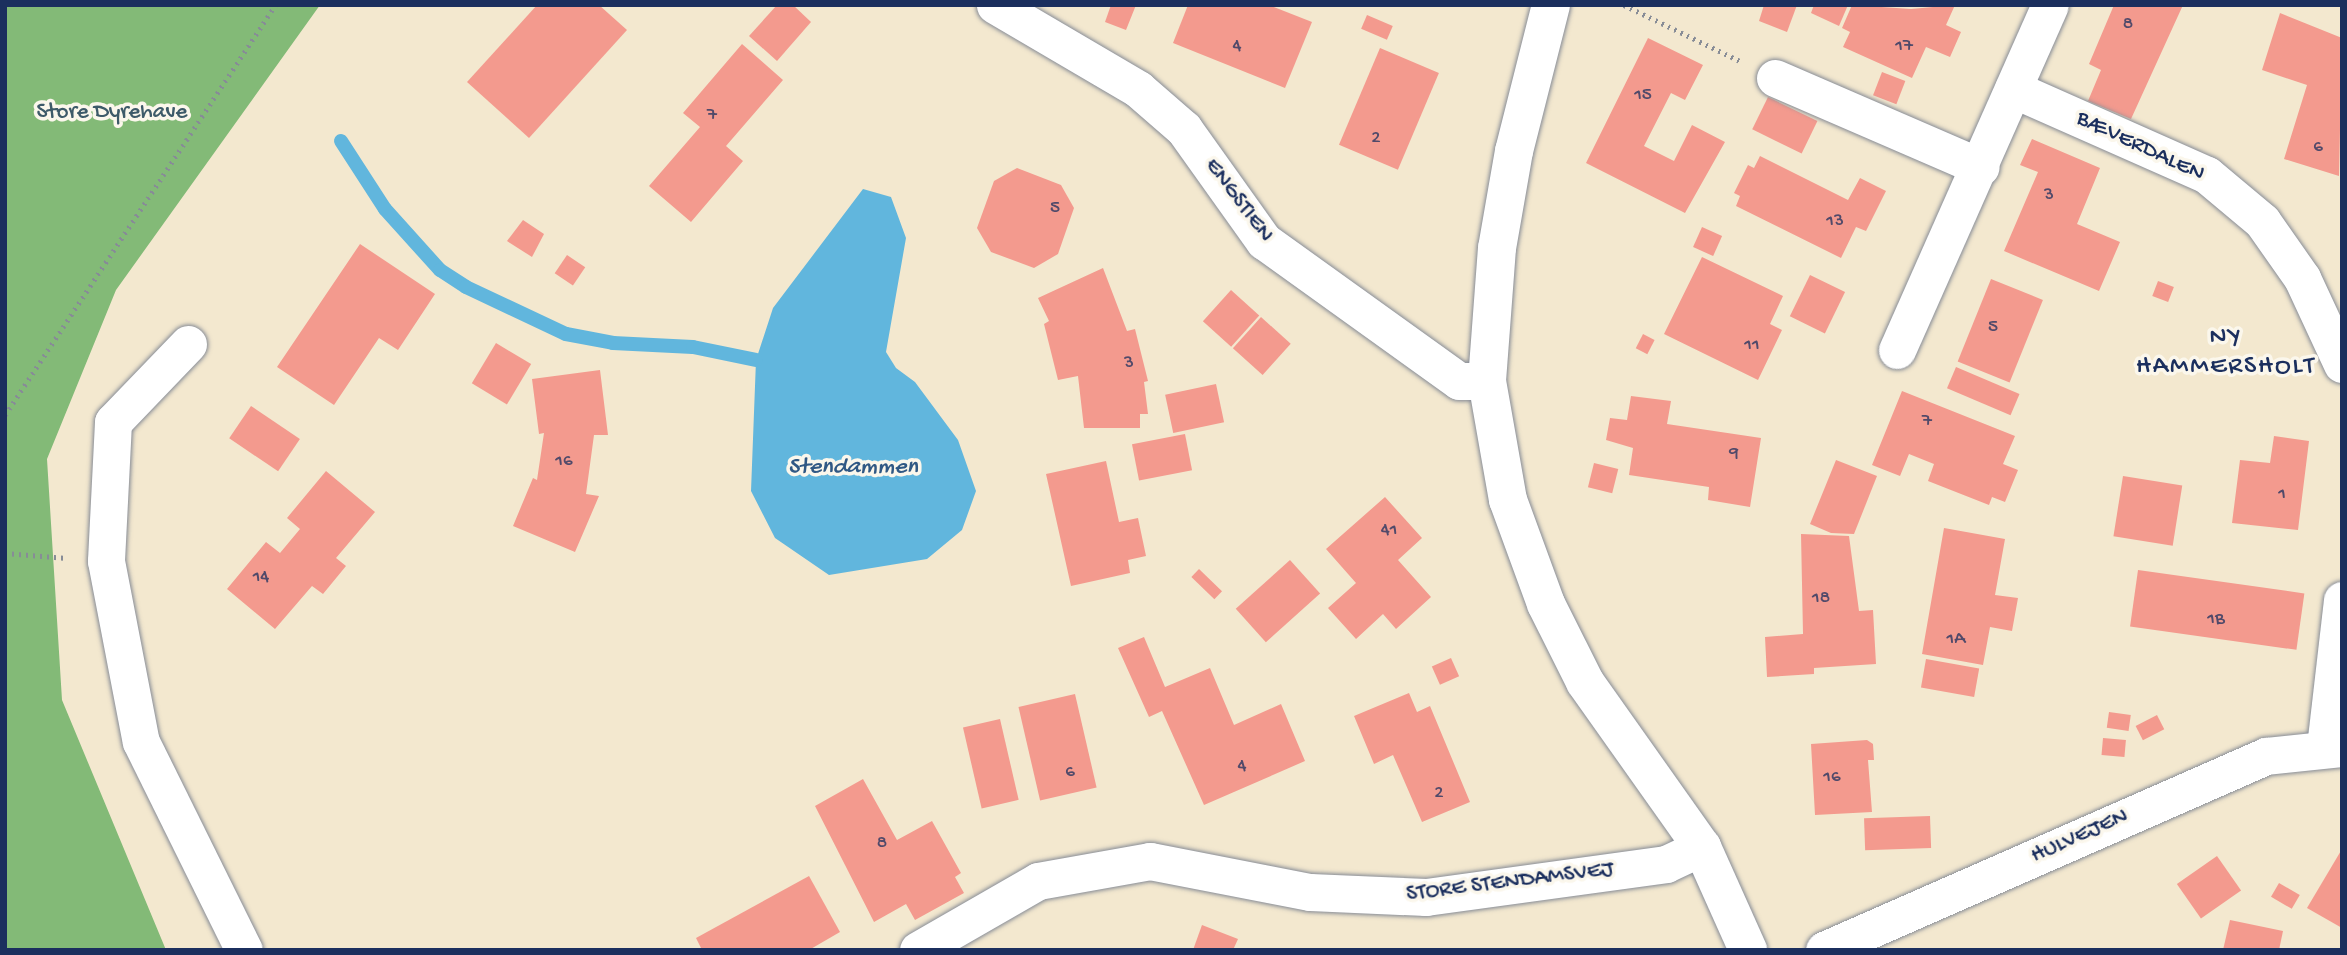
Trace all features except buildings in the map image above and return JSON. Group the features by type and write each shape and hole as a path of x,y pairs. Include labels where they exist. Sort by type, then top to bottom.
{"street":[{"name":"ENGSTIEN","path":"995,5 1138,89 1184,129 1264,241 1459,382 1487,381"},
{"path":"1551,5 1514,151 1497,248 1487,381 1508,500 1546,604 1585,682 1702,847 1748,950"},
{"path":"1898,350 1982,167 2050,5"},
{"path":"1775,78 1982,167"},
{"name":"BÆVERDALEN","path":"2013,89 2207,175 2262,221 2302,278 2342,364"},
{"path":"188,344 113,422 106,561 141,742 244,950"},
{"path":"2333,747 2342,600"},
{"name":"HULVEJEN","path":"1824,950 2266,756 2333,747"},
{"name":"STORE STENDAMSVEJ","path":"918,950 1038,881 1150,861 1310,892 1426,897 1666,864 1702,847"}],"path":[{"path":"5,415 275,5"},
{"path":"1624,5 1775,78"},
{"path":"5,553 106,561"}],"green space":[{"name":"Store Dyrehave","path":"5,5 320,5 116,290 47,459 62,700 166,950 5,950"}],"water":[{"name":"Stendammen","path":"863,189 891,197 906,238 886,352 896,368 915,382 958,440 976,491 962,530 927,559 829,575 775,538 751,491 756,360 773,308"}],"waterway":[{"path":"341,141 385,209 440,270 466,287 566,334 613,343 693,347 756,360"}],"district":[{"name":"NY HAMMERSHOLT","path":"2226,353"}]}
